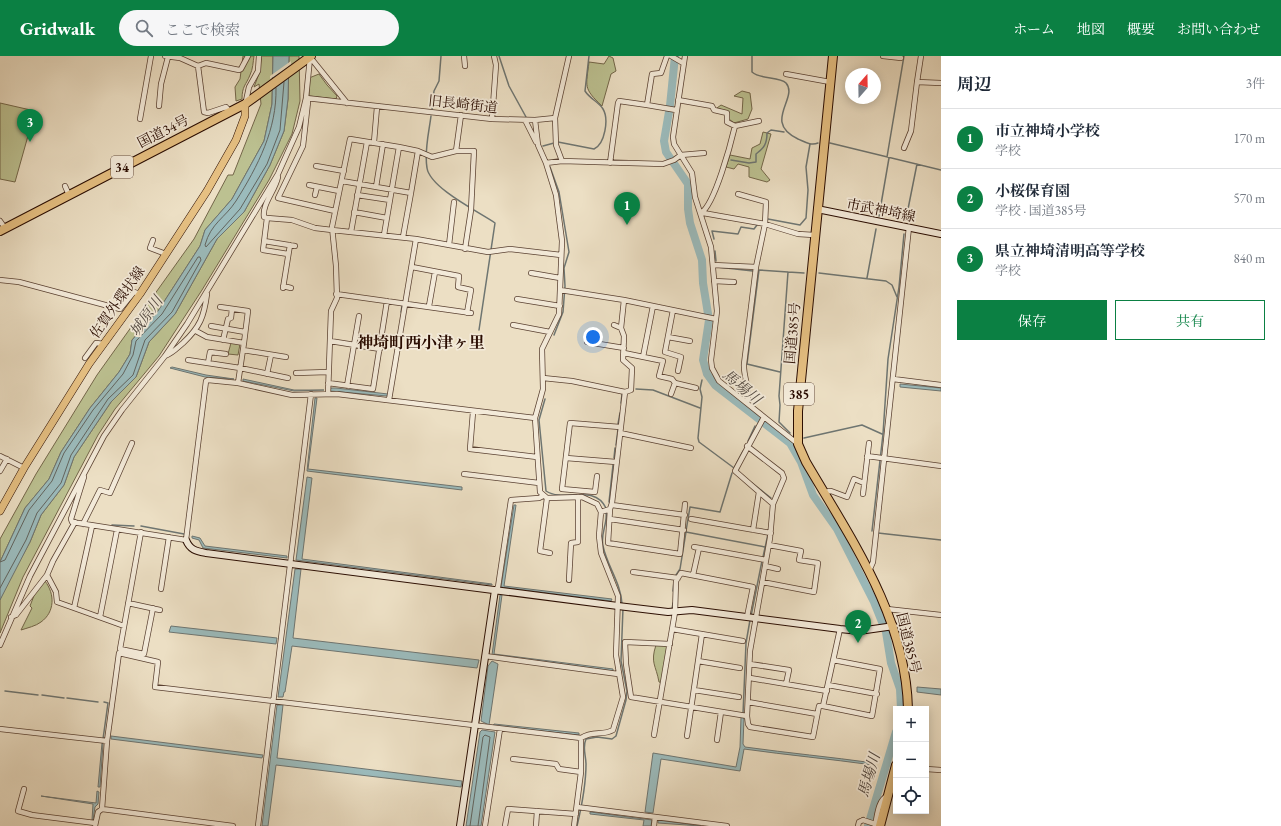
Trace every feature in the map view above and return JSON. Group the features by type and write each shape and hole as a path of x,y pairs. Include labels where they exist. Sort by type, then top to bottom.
{"highway":[{"name":"国道385号","path":"833,56 814,235 798,411 798,444 806,462 869,571 887,609 906,684 908,706"},
{"name":"国道34号","path":"2,230 245,104 308,58"},
{"path":"877,825 893,776"}],"main road":[{"name":"佐賀外環状線","path":"0,511 24,468 104,344 140,294 166,254 194,205 236,140 245,116 245,104"}],"street":[{"path":"140,119 151,56"},
{"path":"159,106 166,56 180,58 198,66 206,63 239,70 248,56"},
{"path":"245,104 248,97 249,87 258,71 259,56"},
{"path":"464,56 465,66"},
{"path":"492,119 494,56"},
{"path":"562,161 556,143 554,118 569,56"},
{"path":"671,56 681,62"},
{"path":"685,56 681,62 678,100 674,110 673,137 674,144 692,173 695,197 711,247 717,303 711,360 712,368 719,381 798,444"},
{"path":"883,56 901,58"},
{"path":"904,148 911,131 921,56"},
{"path":"647,105 652,74 661,73 667,57"},
{"path":"0,645 11,617 85,469 104,436 122,410 166,356 208,291 278,174 294,140 306,98 308,58"},
{"path":"308,58 347,103"},
{"path":"198,66 204,112 208,113 226,107 230,112"},
{"path":"786,74 830,82"},
{"path":"917,82 941,83"},
{"path":"306,98 308,102 303,146 278,198 335,210"},
{"name":"旧長崎街道","path":"306,98 492,119 535,120 554,118"},
{"path":"678,100 712,106 714,110 726,114 727,122 735,126 759,121"},
{"path":"610,163 619,101 674,110"},
{"path":"374,142 378,107"},
{"path":"456,151 460,115"},
{"path":"525,120 546,163 557,202 562,232 559,314 542,349 543,389 535,418 540,492 545,497"},
{"path":"535,120 538,145"},
{"path":"701,213 706,210 716,188 735,126"},
{"path":"328,394 331,311 334,306 336,294 336,266 332,230 350,139 374,142 418,151 432,157 456,151 474,151 471,208 465,249"},
{"path":"351,232 367,142"},
{"path":"376,187 383,144"},
{"path":"384,235 399,147"},
{"path":"403,237 418,151"},
{"path":"546,163 562,161 663,164 674,160 681,155 704,153"},
{"path":"316,166 344,171"},
{"path":"278,174 276,186 263,211 264,217 267,218 292,220 315,228 403,237 465,249 490,252 510,249 561,255"},
{"path":"342,181 411,193"},
{"path":"309,185 339,191"},
{"path":"65,186 69,195"},
{"path":"315,195 317,187"},
{"path":"738,194 766,202 765,224 756,267 747,350 744,364 748,384 747,403"},
{"path":"357,195 390,200"},
{"path":"449,245 454,202"},
{"name":"市武神埼線","path":"817,209 941,234"},
{"path":"354,212 387,218"},
{"path":"701,213 765,224 798,234 814,235"},
{"path":"267,218 263,250 288,254"},
{"path":"0,221 2,230"},
{"path":"869,571 873,562 909,227"},
{"path":"389,400 416,239"},
{"path":"154,240 150,248 166,254"},
{"path":"264,241 295,246"},
{"path":"290,245 283,287 291,288"},
{"path":"713,265 756,267"},
{"path":"336,294 429,306 469,313 471,290 458,287 459,276 412,267"},
{"path":"429,306 435,272"},
{"path":"531,274 560,278"},
{"path":"0,280 20,282 120,309 134,292 140,294"},
{"path":"714,281 734,282"},
{"path":"560,290 624,300 716,319"},
{"path":"166,356 171,354 196,330 205,308 208,291"},
{"path":"517,299 560,306"},
{"path":"543,378 572,381 625,392 631,390 632,368 623,360 624,336 621,328 624,300"},
{"path":"328,383 374,388 387,301"},
{"path":"644,357 653,306"},
{"path":"220,307 248,311 238,383"},
{"path":"224,340 228,319 231,318 232,309"},
{"path":"673,310 665,352 681,357 678,371"},
{"path":"347,386 359,316"},
{"path":"514,325 550,332"},
{"path":"614,325 621,328"},
{"path":"211,326 245,332"},
{"path":"196,330 207,337 244,343"},
{"path":"668,337 690,341"},
{"path":"330,341 380,349"},
{"path":"587,342 663,361 660,376 672,379 675,383 696,388"},
{"path":"85,358 96,343 104,344"},
{"path":"243,350 286,357"},
{"path":"208,363 210,352 226,354"},
{"path":"267,374 271,355"},
{"path":"188,360 240,368 288,378"},
{"path":"296,373 328,372"},
{"path":"893,379 941,385"},
{"path":"535,418 328,394 292,395 238,383 206,381 186,540 188,546 193,550 290,564 621,607 675,612 692,610 840,630 874,630 892,627"},
{"path":"671,394 675,383"},
{"path":"24,789 18,811 32,815 95,825 98,812 102,809 107,741 119,653 158,662 155,687 582,738 592,732 606,733 613,730 623,697 618,674 616,637 621,607 606,567 603,543 625,392"},
{"path":"258,826 311,394"},
{"path":"473,412 470,449 537,457"},
{"path":"764,417 747,446 735,471 774,504"},
{"path":"620,427 570,423 562,489 582,495 607,510 685,515"},
{"path":"620,433 691,448"},
{"path":"83,524 100,490 110,493 132,443"},
{"path":"863,494 869,443"},
{"path":"747,446 782,473 784,478 774,504 769,533 769,545 764,559 765,566 762,582 751,618"},
{"path":"0,456 24,468"},
{"path":"867,456 941,466"},
{"path":"566,458 616,462"},
{"path":"0,471 7,460"},
{"path":"85,469 71,519 72,522 186,540"},
{"path":"464,474 539,482"},
{"path":"460,826 495,590 498,587 511,500 582,495 595,492 597,476"},
{"path":"824,492 831,491 847,497 854,479 864,483"},
{"path":"753,530 760,492"},
{"path":"569,580 571,542 578,542 582,495"},
{"path":"545,497 540,551 550,553"},
{"path":"603,543 680,554 684,530 685,504"},
{"path":"603,543 610,519 607,510"},
{"path":"610,519 684,530"},
{"path":"691,519 769,533"},
{"path":"11,617 16,616 46,575 75,522"},
{"path":"74,608 92,526"},
{"path":"100,617 116,530"},
{"path":"141,532 120,649 144,654 153,608"},
{"path":"161,589 169,537"},
{"path":"762,582 814,592 818,563 799,560 801,552 769,545"},
{"path":"693,575 696,548 764,559"},
{"path":"765,566 778,569"},
{"path":"633,572 678,578"},
{"path":"654,735 675,612 677,597 675,589 681,573 753,587 750,678 747,716 750,727 813,737 819,706 872,716 877,694 880,669 833,660"},
{"path":"46,575 56,592 58,602 124,626"},
{"path":"128,604 160,610"},
{"path":"887,609 941,615"},
{"path":"672,629 743,641"},
{"path":"824,706 840,630"},
{"path":"687,736 702,634"},
{"path":"670,644 625,642 626,664 631,697 747,716"},
{"path":"485,656 618,674"},
{"path":"698,661 740,668"},
{"path":"750,664 789,670 786,684"},
{"path":"750,678 827,691"},
{"path":"828,685 877,694"},
{"path":"694,690 739,697"},
{"path":"748,702 817,714"},
{"path":"717,740 721,712"},
{"path":"485,826 500,729"},
{"path":"0,730 107,741"},
{"path":"574,826 576,814 580,807 582,738"},
{"path":"513,759 556,764 560,769 581,772"},
{"path":"929,769 941,770"},
{"path":"580,807 727,826"},
{"path":"102,809 233,826"},
{"path":"505,826 508,809 576,814"},
{"path":"536,826 537,811"},
{"path":"654,826 655,817"},
{"path":"863,820 877,825"},
{"path":"858,826 863,820"},
{"path":"862,826 863,820"}],"green space":[{"path":"243,56 254,56 253,66 243,88 242,99 236,101 235,87 240,79"},
{"path":"261,56 273,56 272,104 264,141 232,199 205,230 200,246 158,311 132,340 130,354 119,372 90,408 61,452 49,479 25,508 0,562 0,539 36,474 97,375 194,239 228,175 233,175 261,104 259,84 254,87 260,71"},
{"path":"289,56 299,56 300,101 292,134 269,180 202,290 159,356 115,409 98,435 23,577 0,633 0,600 3,591 30,542 41,515 64,485 74,457 111,402 136,377 149,342 175,314 217,239 244,212 270,165 284,131 288,99"},
{"path":"609,56 613,58 616,71 611,74 602,106 587,87 589,62 604,64"},
{"path":"319,74 337,96 336,99 309,96 309,78"},
{"path":"742,91 750,93 752,109 748,119 734,123 729,119 729,112 717,108 721,105 742,114 743,98 734,96"},
{"path":"0,103 35,111 15,182 0,179"},
{"path":"763,132 771,134 761,169 770,180 767,182 749,177 749,167 738,164 734,169 726,167 730,155 750,159 752,148 760,144"},
{"path":"231,343 240,344 238,355 228,354"},
{"path":"45,581 51,591 52,597 49,613 46,618 39,623 21,630 32,608 30,606 35,593"},
{"path":"656,645 668,645 662,683 659,682 654,664 654,651"}],"water":[{"path":"273,56 289,56 288,99 284,131 270,165 244,212 217,239 175,314 149,342 136,377 111,402 74,457 64,485 41,515 30,542 0,600 0,562 25,508 49,479 61,452 90,408 119,372 130,354 132,340 158,311 200,246 205,230 232,199 264,141 272,104"},
{"path":"172,367 206,375 234,379 205,377 170,368"},
{"path":"243,379 294,390 324,390 294,391 243,381"},
{"path":"900,384 941,388 941,391 900,387"},
{"path":"331,388 388,394 387,396 330,391"},
{"path":"315,398 317,398 308,469 462,487 462,490 307,471"},
{"path":"307,477 312,478 302,559 492,585 296,560"},
{"path":"514,505 516,505 504,586 612,599 611,601 501,587"},
{"path":"192,536 200,538 205,546 287,556 287,558 203,548 199,540 192,538"},
{"path":"295,569 301,569 293,638 479,660 477,668 292,646 285,692 283,697 278,697"},
{"path":"500,595 502,595 494,654 613,669 613,671 492,655"},
{"path":"171,626 277,638 276,644 169,632"},
{"path":"492,661 498,664 489,725 481,721 488,666"},
{"path":"917,687 941,689 941,695 917,692"},
{"path":"277,705 283,705 277,758 462,781 461,787 276,765 268,826 262,826"},
{"path":"741,717 744,718 743,744 745,747 874,763 873,765 744,749 740,771 661,759 653,813 645,812 653,753 736,767 740,747"},
{"path":"494,724 579,733 579,735 493,726"},
{"path":"482,730 495,732 481,826 466,826 480,732"},
{"path":"111,736 263,755 262,758 111,739"},
{"path":"102,743 100,787 98,787"},
{"path":"97,791 99,792 98,804 95,807 93,820 93,804 41,796 96,803"},
{"path":"590,812 652,820 651,826 643,826 644,820 590,814"},
{"path":"658,820 701,826 658,823"}],"pier":[{"path":"291,61 291,65 270,79 270,76"}],"waterway":[{"path":"432,110 434,91 439,81 441,56"},
{"path":"499,56 509,86 526,117"},
{"path":"558,142 594,149 598,146 603,137 606,125 605,113 603,109 585,91 589,56"},
{"name":"馬場川","path":"675,56 670,106 664,141 666,152 688,184 688,209 690,223 702,260 703,283 709,320 703,360 707,374 715,385 790,443 801,462 813,495 837,529 874,602 886,632 891,663 900,689 901,706"},
{"path":"752,56 752,72 760,76 779,79 786,83 789,89 782,118 783,125 788,132 798,139 808,143 818,143"},
{"path":"887,157 904,56"},
{"path":"431,116 426,155 427,168 430,176 456,199 495,223 479,330"},
{"path":"731,160 749,163 756,162 756,154 764,145 767,133 771,130 784,132"},
{"path":"543,146 554,143"},
{"path":"830,143 941,170"},
{"path":"768,219 800,225 806,218 808,190 806,167 810,144"},
{"path":"879,216 889,158"},
{"path":"906,219 917,164"},
{"path":"550,167 559,192 569,252 564,268 565,286 563,312 554,335"},
{"path":"714,239 712,231 738,234 741,227 754,229 757,225"},
{"path":"867,278 876,229"},
{"path":"872,531 883,434 888,359 899,287 904,234"},
{"path":"715,251 716,261"},
{"path":"717,267 753,271"},
{"path":"780,372 747,364 759,270 788,272 779,396 779,422 790,433"},
{"path":"788,272 804,273"},
{"path":"819,273 886,281 892,285 897,297"},
{"path":"401,312 402,306"},
{"path":"702,380 700,389 702,397 698,438 699,442 734,468 743,451"},
{"path":"636,389 653,390 700,408"},
{"path":"621,403 622,394"},
{"path":"545,399 539,420 546,491 561,495 594,496 601,501 606,508"},
{"path":"618,424 620,413"},
{"path":"804,438 862,425 882,434"},
{"path":"748,441 755,426"},
{"path":"616,445 618,429"},
{"path":"614,458 615,448"},
{"path":"609,502 613,465"},
{"path":"686,531 690,507 720,512 732,473"},
{"path":"752,483 771,498"},
{"path":"606,512 602,542 617,582 622,604"},
{"path":"112,525 134,526"},
{"path":"141,526 184,534"},
{"path":"676,575 680,569 686,532 765,547"},
{"path":"878,533 941,540"},
{"path":"763,557 768,534"},
{"path":"751,616 762,561"},
{"path":"673,591 674,581"},
{"path":"672,609 673,603"},
{"path":"577,826 585,780 586,764 584,748 586,739 597,737 612,739 616,736 626,700 627,691 621,661 623,608"},
{"path":"743,714 746,643 750,620"},
{"path":"5,691 38,695"},
{"path":"42,695 64,698"},
{"path":"67,698 98,702"},
{"path":"103,739 108,703 104,702"},
{"name":"馬場川","path":"868,826 893,742"}],"place":[{"name":"県立神埼清明高等学校","path":"30,142"},
{"name":"市立神埼小学校","path":"627,225"},
{"name":"小桜保育園","path":"858,643"}],"district":[{"name":"神埼町西小津ヶ里","path":"421,342"}],"water label":[{"name":"城原川","path":"146,316"}]}
